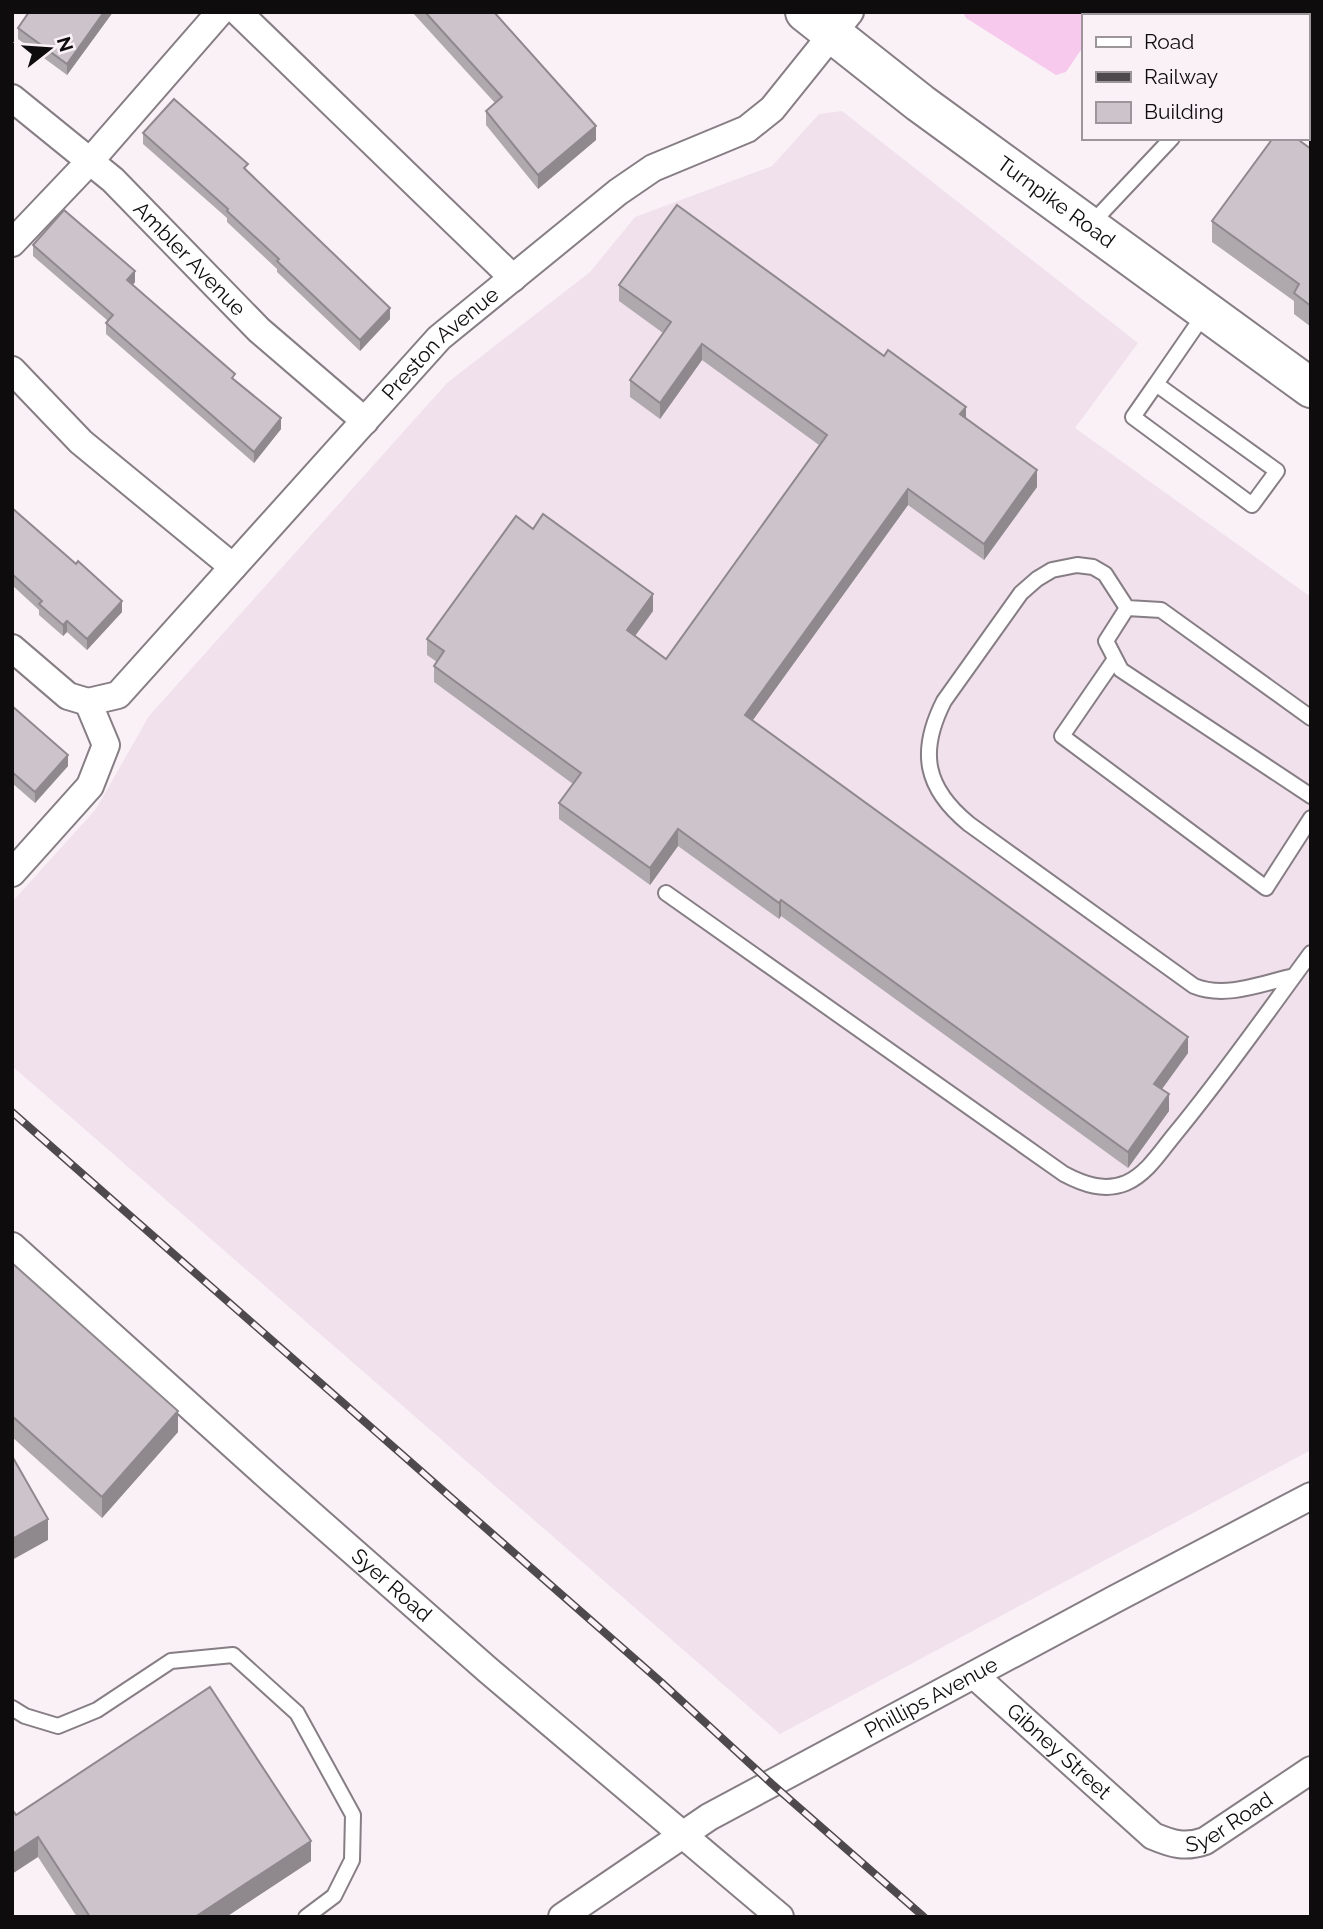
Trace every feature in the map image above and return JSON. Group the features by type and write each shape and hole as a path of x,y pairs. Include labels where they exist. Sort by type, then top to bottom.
{"main road":[{"name":"Turnpike Road","path":"830,20 920,103 1311,388"}],"street":[{"path":"12,243 90,160 220,12"},
{"path":"238,12 513,278"},
{"name":"Preston Avenue","path":"88,702 118,695 439,338 618,192 653,168 747,129 772,109 830,20"},
{"name":"Ambler Avenue","path":"12,98 113,180 259,330 365,421"},
{"path":"12,370 81,442 233,567"},
{"path":"12,648 68,696 88,702 106,745 90,786 12,873"},
{"name":"Syer Road","path":"12,1246 489,1671 780,1917"},
{"name":"Phillips Avenue","path":"562,1917 709,1817 1311,1496"},
{"name":"Gibney Street","path":"975,1675 1143,1827"},
{"name":"Syer Road","path":"1143,1827 1153,1836 1175,1845 1194,1845 1205,1841 1311,1770"}],"lane":[{"path":"1089,226 1170,140"},
{"path":"1156,384 1277,471 1252,505 1133,417 1205,312"},
{"path":"1127,608 1105,574 1085,565 1052,570 1027,587 944,701 934,721 928,750 933,781 950,809 969,824 1194,986 1211,991 1226,991 1294,976"},
{"path":"1127,608 1106,641 1121,670 1311,796"},
{"path":"1127,608 1161,610 1311,718"},
{"path":"1115,659 1062,736 1266,888 1311,818"},
{"path":"666,893 1064,1174 1083,1184 1104,1187 1125,1183 1142,1173 1199,1105 1311,953"},
{"path":"12,1708 25,1716 58,1726 97,1710 171,1661 233,1655 297,1713 353,1815 352,1860 334,1896 306,1917"}],"shaded area":[{"path":"963,12 1104,14 1082,14 1082,48 1066,72 1056,75 966,18"},
{"path":"842,111 1138,343 1075,428 1311,597 1311,1450 780,1734 12,1066 12,902 96,809 149,716 447,383 590,272 635,217 772,166 819,114"}],"building":[{"path":"29,12 104,12 67,64 18,28"},
{"path":"425,12 494,12 596,126 538,175 486,111 502,97"},
{"path":"174,99 248,164 244,168 390,308 360,340 277,261 279,259 227,211 228,209 143,133"},
{"path":"1272,140 1299,140 1311,149 1311,306 1294,293 1299,284 1212,221"},
{"path":"677,205 884,356 888,350 966,407 960,414 1037,470 984,544 908,489 745,715 1188,1037 1154,1084 1169,1094 1128,1152 781,900 779,903 678,829 650,868 559,803 581,773 434,666 444,651 427,639 516,516 533,529 543,514 653,594 627,630 666,659 827,435 702,344 660,403 630,380 671,322 619,285"},
{"path":"64,210 135,271 127,280 235,374 232,378 281,418 254,452 106,323 113,315 33,245"},
{"path":"12,508 76,564 78,561 122,601 87,639 67,621 63,625 39,604 42,601 12,574"},
{"path":"12,706 68,755 35,792 12,772"},
{"path":"12,1263 178,1411 102,1497 12,1416"},
{"path":"12,1456 48,1519 12,1539"},
{"path":"210,1687 311,1841 195,1917 90,1917 38,1837 12,1854 12,1809 16,1815"}],"railway":[{"path":"12,1112 661,1682 772,1784 924,1917"}]}
